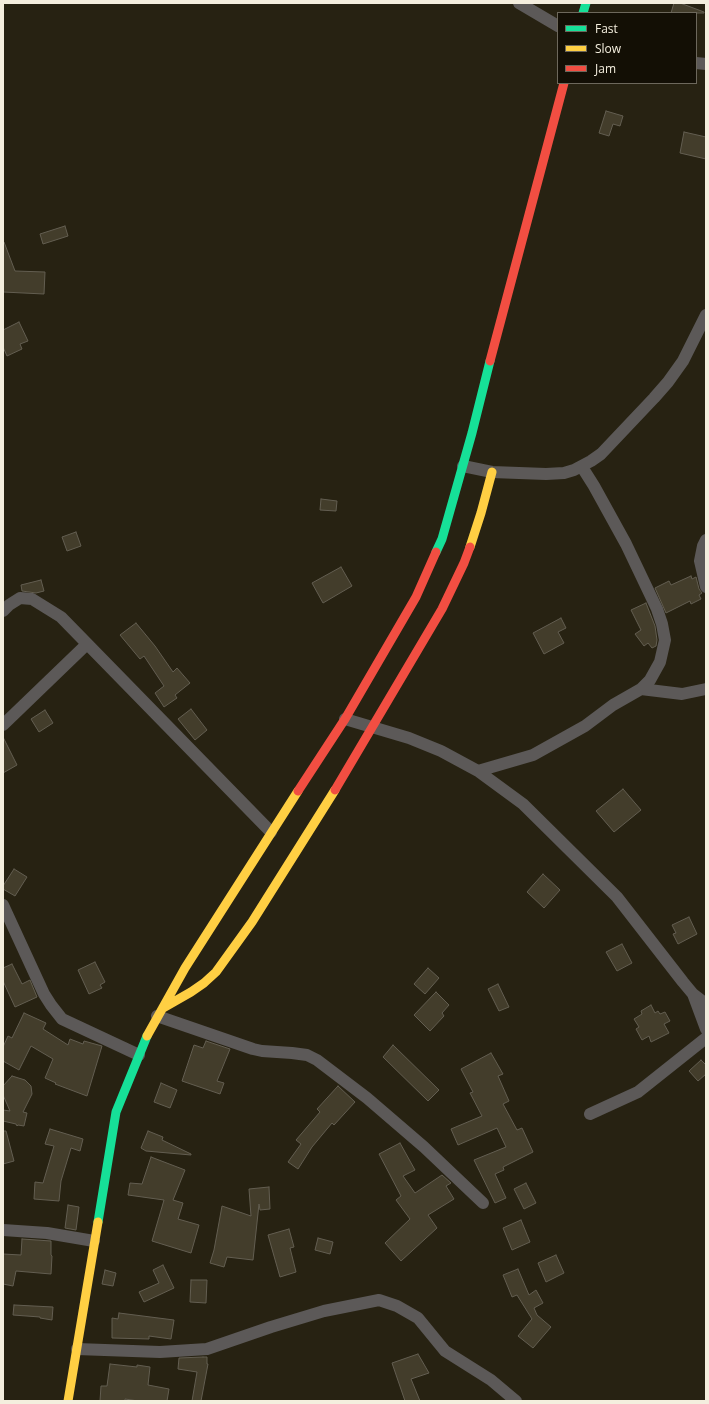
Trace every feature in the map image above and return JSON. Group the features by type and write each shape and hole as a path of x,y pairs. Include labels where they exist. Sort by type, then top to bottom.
{"main road":[{"path":"68,1401 116,1112 150,1029 185,968 345,719 416,597 442,539 463,466 564,84"},
{"path":"160,1012 195,989 216,972 252,922 346,774 442,609 464,563 481,513 492,472"}],"street":[{"path":"519,3 557,25"},
{"path":"463,466 492,472 546,474 564,472 582,467 601,454 668,382 683,361 706,315"},
{"path":"478,771 533,756 585,726 613,705 641,689 650,680 660,662 664,640 662,624 657,609 626,544 582,467"},
{"path":"706,540 702,546 700,561 706,587"},
{"path":"3,611 20,598 32,599 61,616 271,832"},
{"path":"3,725 87,644"},
{"path":"641,689 682,694 706,689"},
{"path":"345,719 409,738 440,751 478,771 523,804 617,897 693,994 706,1004"},
{"path":"3,905 44,994 62,1019 139,1054"},
{"path":"693,994 706,1029"},
{"path":"160,1012 262,1052 292,1053 317,1060 367,1098 424,1147 483,1203"},
{"path":"590,1114 638,1092 706,1038"},
{"path":"3,1230 47,1233 94,1241"},
{"path":"77,1350 160,1352 207,1349 264,1329 324,1311 379,1300 397,1306 418,1318 445,1351 491,1380 516,1401"}],"building":[{"path":"674,3 680,3 704,13 697,12 671,12"},
{"path":"606,111 623,116 620,126 613,124 609,136 599,133"},
{"path":"684,132 706,137 706,159 680,153"},
{"path":"65,226 68,236 43,244 40,234"},
{"path":"3,242 15,271 45,272 44,294 3,292"},
{"path":"19,322 28,341 20,344 22,349 7,356 3,347 3,330"},
{"path":"321,499 337,501 336,511 320,510"},
{"path":"76,532 81,546 67,551 62,537"},
{"path":"341,567 352,586 323,603 312,583"},
{"path":"691,576 692,579 696,577 699,589 702,593 699,595 701,599 691,604 690,601 666,613 655,588 669,581 671,585"},
{"path":"41,580 44,591 36,593 22,591 21,585"},
{"path":"646,603 655,626 657,640 656,646 652,648 648,643 644,646 635,634 641,630 631,610"},
{"path":"561,618 566,628 558,632 564,643 544,654 533,633"},
{"path":"136,623 155,646 173,672 177,668 190,683 175,695 177,698 164,707 155,693 164,686 144,656 140,659 120,635"},
{"path":"191,709 207,730 195,740 178,719"},
{"path":"45,710 53,723 39,732 31,719"},
{"path":"3,737 17,765 3,773"},
{"path":"623,789 641,810 614,832 596,811"},
{"path":"14,869 27,877 15,896 3,889 3,886"},
{"path":"543,874 560,890 544,908 527,892"},
{"path":"689,917 697,934 678,944 673,934 676,933 672,925"},
{"path":"622,944 632,963 617,971 606,952"},
{"path":"95,962 105,982 100,985 102,988 89,994 78,970"},
{"path":"12,964 22,984 30,980 37,997 15,1007 3,981 3,968"},
{"path":"428,968 439,978 425,994 414,984"},
{"path":"498,984 509,1007 499,1011 488,989"},
{"path":"436,992 449,1005 442,1013 444,1016 430,1031 414,1015"},
{"path":"651,1005 655,1013 658,1011 660,1014 665,1012 670,1021 664,1024 669,1033 651,1042 649,1036 642,1040 636,1029 639,1027 634,1019 642,1014 641,1011"},
{"path":"24,1013 46,1023 43,1029 68,1045 70,1039 83,1044 84,1041 102,1046 87,1096 55,1084 56,1083 45,1078 53,1059 31,1046 19,1070 3,1061 3,1047 8,1036 12,1038"},
{"path":"206,1041 230,1049 217,1081 224,1083 220,1094 182,1081 194,1045 203,1048"},
{"path":"393,1045 439,1090 428,1101 383,1057"},
{"path":"491,1053 503,1074 498,1076 509,1101 503,1104 517,1130 522,1128 533,1152 503,1167 504,1170 495,1174 506,1198 495,1203 474,1160 506,1147 497,1128 458,1145 451,1129 482,1116 470,1093 473,1092 461,1069"},
{"path":"701,1060 706,1065 706,1074 698,1081 689,1071"},
{"path":"12,1076 25,1080 31,1086 32,1094 23,1112 27,1113 24,1126 17,1126 16,1124 3,1121 3,1110 10,1111 3,1095 3,1086"},
{"path":"161,1083 177,1090 170,1108 154,1102"},
{"path":"338,1086 355,1102 334,1125 332,1123 312,1147 298,1169 288,1162 301,1144 296,1140 320,1112 317,1109"},
{"path":"50,1129 83,1139 80,1151 71,1148 61,1181 59,1201 34,1199 35,1182 43,1183 54,1146 45,1144"},
{"path":"3,1131 6,1131 14,1161 3,1164"},
{"path":"148,1131 163,1137 162,1140 191,1155 146,1151 141,1148"},
{"path":"400,1143 415,1170 403,1176 415,1193 442,1175 451,1183 446,1186 454,1199 428,1215 437,1228 401,1261 385,1243 410,1219 396,1200 401,1196 379,1154"},
{"path":"151,1157 185,1170 173,1200 183,1203 178,1219 199,1225 191,1253 152,1241 164,1200 128,1195 130,1183 142,1184"},
{"path":"526,1183 536,1203 524,1209 514,1189"},
{"path":"269,1187 270,1209 260,1210 259,1204 253,1260 227,1257 224,1267 210,1263 214,1250 222,1206 251,1216 249,1189"},
{"path":"68,1205 79,1207 76,1230 65,1228"},
{"path":"521,1220 530,1242 512,1250 503,1228"},
{"path":"289,1229 294,1247 290,1248 296,1272 280,1277 268,1235"},
{"path":"318,1238 333,1242 330,1254 315,1250"},
{"path":"22,1239 51,1241 51,1274 16,1271 13,1286 3,1284 3,1254 21,1255"},
{"path":"556,1255 564,1273 546,1282 538,1263"},
{"path":"163,1265 174,1288 144,1302 139,1292 159,1283 153,1270"},
{"path":"518,1269 529,1295 536,1290 543,1303 534,1308 537,1315 551,1327 533,1348 518,1336 532,1319 517,1295 512,1297 503,1275"},
{"path":"105,1270 116,1273 113,1286 102,1284"},
{"path":"191,1280 207,1280 206,1303 190,1302"},
{"path":"14,1305 53,1307 52,1320 40,1317 13,1315"},
{"path":"119,1313 174,1320 171,1339 149,1336 149,1339 112,1338 112,1318 118,1319"},
{"path":"418,1354 429,1373 411,1379 420,1401 405,1401 392,1363"},
{"path":"207,1357 208,1364 201,1401 192,1401 197,1372 178,1369 179,1358"},
{"path":"110,1364 150,1367 148,1385 169,1389 167,1401 138,1401 125,1399 125,1401 100,1401 101,1386 107,1386"}],"traffic: fast":[{"path":"583,12 586,3"},
{"path":"436,552 442,539 472,433 490,361"},
{"path":"98,1222 116,1112 147,1036"}],"traffic: slow":[{"path":"470,547 492,472"},
{"path":"163,1008 191,992 216,972 252,922 335,790"},
{"path":"147,1036 185,968 298,791"},
{"path":"68,1401 98,1222"}],"traffic: jam":[{"path":"490,361 564,84"},
{"path":"335,790 442,609 470,547"},
{"path":"298,791 345,719 416,597 436,552"}]}
